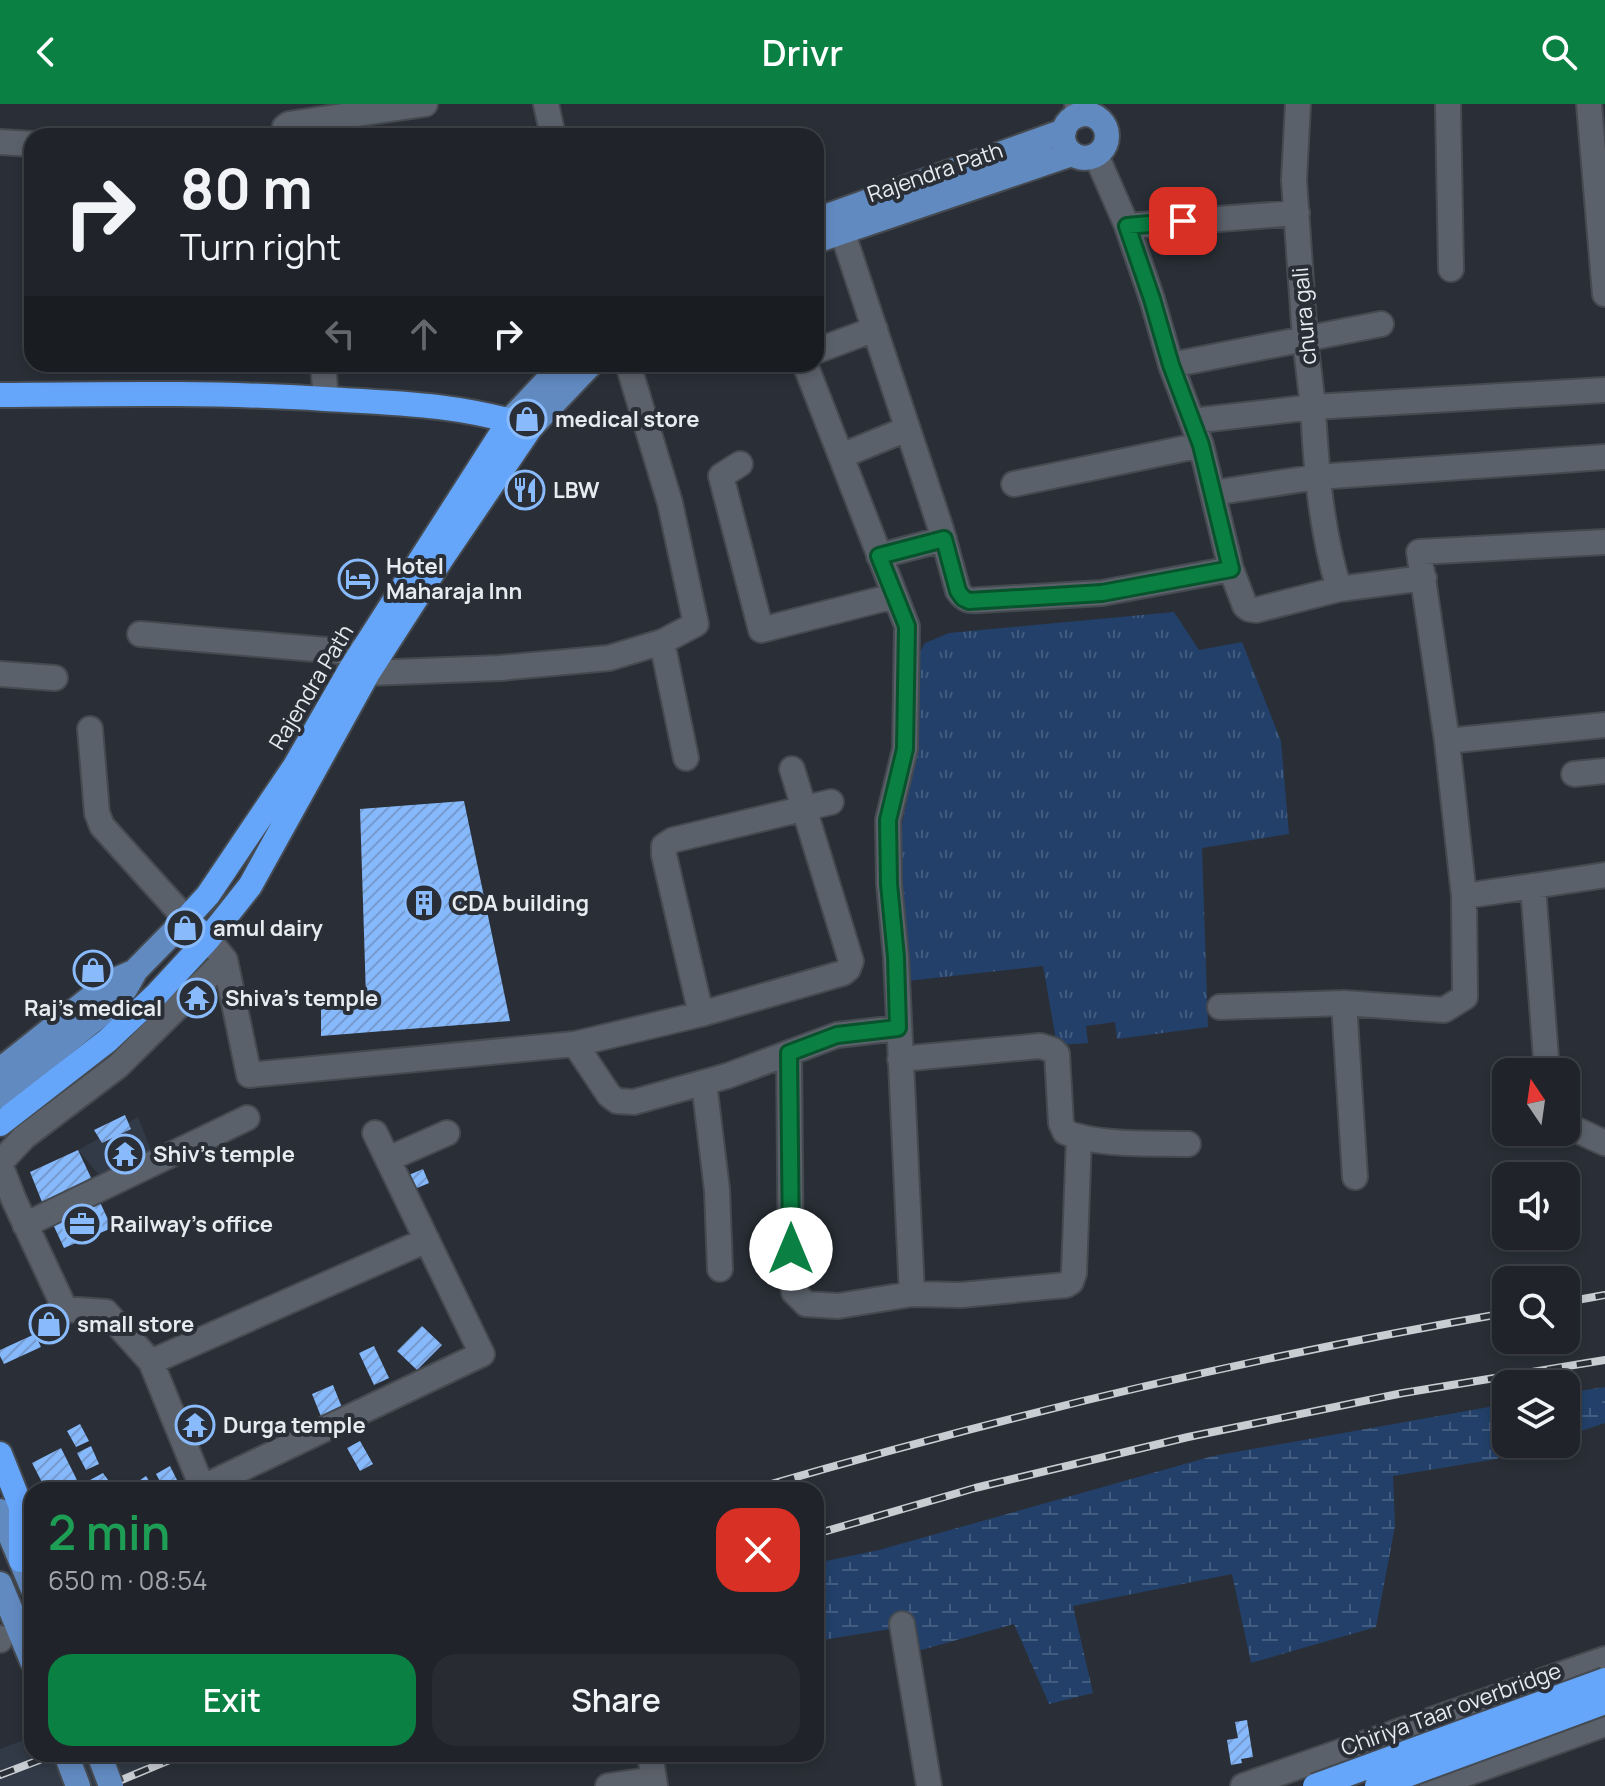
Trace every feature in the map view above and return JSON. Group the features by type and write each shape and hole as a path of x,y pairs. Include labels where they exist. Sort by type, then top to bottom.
{"highway":[{"path":"0,395 260,394 430,405 479,412 515,430"},
{"path":"0,411 260,409 428,420 515,430"},
{"name":"Rajendra Path","path":"186,919 225,871 515,430"},
{"name":"Rajendra Path","path":"0,1124 107,1041 203,946 250,886 267,857 334,733 360,665"},
{"path":"225,871 250,886"},
{"path":"186,919 203,946"},
{"path":"0,1454 21,1507 21,1560"},
{"name":"Chiriya Taar overbridge","path":"1315,1786 1605,1680"},
{"name":"Chiriya Taar overbridge","path":"1377,1786 1605,1702"}],"main road":[{"name":"Rajendra Path","path":"824,217 1088,123"},
{"name":"Rajendra Path","path":"824,238 1088,123"},
{"name":"Rajendra Path","path":"515,430 557,372"},
{"name":"Rajendra Path","path":"515,430 582,372"},
{"path":"0,1096 111,1006 136,970 186,919"},
{"path":"0,1070 98,992 136,970"},
{"path":"0,1511 24,1567"},
{"path":"0,1584 24,1642"},
{"path":"69,1762 78,1786"},
{"path":"102,1762 111,1786"}],"street":[{"path":"285,128 289,124 425,104"},
{"path":"546,104 551,128"},
{"name":"chura gali","path":"1298,104 1294,180 1305,339 1317,477 1331,563 1339,589"},
{"path":"1448,104 1451,269"},
{"path":"1589,104 1605,294"},
{"path":"1088,123 1127,226 1171,365 1201,445 1231,569 1243,601 1249,609 1256,610 1339,589 1424,578"},
{"path":"0,142 24,144"},
{"path":"1127,226 1297,213"},
{"path":"842,231 944,539 958,591 963,598 969,601 1102,593 1231,569"},
{"path":"1171,365 1381,324"},
{"path":"824,348 875,329"},
{"path":"324,372 326,399"},
{"path":"140,634 360,665 500,668 609,658 662,642 696,624 670,503 630,372"},
{"path":"808,372 907,626 905,749 888,820 912,1294"},
{"path":"1192,421 1313,407 1605,390"},
{"path":"841,456 907,429"},
{"path":"1014,484 1201,445"},
{"path":"1213,493 1317,477 1605,457"},
{"path":"740,464 721,476 761,630 894,596"},
{"path":"879,556 944,539"},
{"path":"1220,1007 1344,1003 1444,1010 1465,997 1464,896 1447,741 1419,552 1605,542"},
{"path":"662,642 686,758"},
{"path":"0,674 55,678"},
{"path":"1447,741 1605,725"},
{"path":"90,729 97,813 102,826 186,919"},
{"path":"203,946 225,960 249,1075 575,1044 701,1014 843,973 851,961 792,769"},
{"path":"1574,774 1605,771"},
{"path":"701,1014 664,846 673,840 831,802"},
{"path":"1464,896 1605,875"},
{"path":"1533,886 1546,1058"},
{"path":"197,1482 151,1362 106,1312 65,1309 0,1164 24,1137 118,1066 225,960"},
{"path":"1344,1003 1355,1177"},
{"path":"575,1044 609,1095 617,1101 634,1102 727,1076 837,1035 898,1028"},
{"path":"900,1059 1040,1046 1057,1054 1062,1128 1065,1132 1079,1137 1121,1142 1188,1144"},
{"path":"789,1053 791,1277 794,1292 806,1304 838,1306 912,1294 961,1295 1071,1282 1074,1273 1079,1137"},
{"path":"704,1083 717,1190 720,1269"},
{"path":"25,1225 247,1118"},
{"path":"1580,1131 1605,1143"},
{"path":"215,1482 482,1354 375,1133"},
{"path":"388,1159 447,1133"},
{"path":"151,1362 427,1240"},
{"path":"902,1624 929,1786"},
{"path":"1243,1786 1605,1659"},
{"path":"1498,1697 1515,1756"},
{"path":"1432,1786 1605,1724"},
{"path":"608,1786 654,1782 651,1762"}],"shaded area":[{"path":"138,1117 151,1150 100,1176 78,1150"},
{"path":"24,1740 24,1762 144,1762 148,1771 112,1786 0,1786 0,1749"}],"green space":[{"path":"1174,612 1199,650 1242,642 1281,741 1289,834 1202,848 1208,1027 1117,1039 1115,1022 1086,1026 1088,1043 1057,1045 1043,966 907,981 896,854 912,775 916,715 915,660 925,643 949,633"},
{"path":"1605,1387 1605,1423 1580,1431 1580,1391"},
{"path":"1492,1406 1492,1458 1499,1458 1393,1476 1395,1526 1376,1627 1251,1663 1232,1574 1073,1606 1093,1693 1049,1704 1014,1624 921,1650 903,1627 824,1640 824,1561 879,1550 1213,1456"}],"building":[{"name":"CDA building","path":"464,801 510,1021 321,1036 321,1001 366,997 360,809"},
{"path":"125,1115 131,1129 102,1143 94,1130"},
{"name":"Shiv's temple","path":"132,1145 138,1157 117,1166 112,1152"},
{"path":"78,1150 94,1184 44,1207 30,1172"},
{"path":"423,1169 429,1183 410,1191 404,1177"},
{"name":"Railway's office","path":"98,1198 112,1228 64,1248 51,1220"},
{"path":"422,1326 442,1345 417,1370 397,1351"},
{"path":"35,1334 41,1347 4,1364 0,1350"},
{"path":"374,1346 389,1378 374,1385 359,1353"},
{"path":"333,1385 343,1410 322,1419 312,1394"},
{"name":"Durga temple","path":"202,1412 210,1429 187,1439 180,1422"},
{"path":"80,1424 89,1441 76,1447 67,1431"},
{"path":"360,1441 373,1464 360,1471 347,1448"},
{"path":"91,1446 99,1464 86,1470 77,1453"},
{"path":"61,1448 78,1482 42,1482 32,1463"},
{"path":"170,1466 178,1482 160,1482 156,1474"},
{"path":"103,1473 110,1482 91,1482"},
{"path":"1247,1720 1253,1757 1231,1765 1227,1740 1238,1738 1235,1722"}],"railway":[{"path":"1580,1299 1605,1295"},
{"path":"779,1482 1126,1391 1315,1349 1492,1316"},
{"path":"824,1532 975,1488 1188,1437 1403,1393 1605,1360"},
{"path":"0,1775 34,1762"},
{"path":"107,1786 165,1762"}],"place":[{"name":"medical store","path":"527,419"},
{"name":"LBW","path":"525,490"},
{"name":"Hotel Maharaja Inn","path":"358,579"},
{"name":"CDA building","path":"424,903"},
{"name":"amul dairy","path":"185,928"},
{"name":"Raj's medical","path":"93,970"},
{"name":"Shiva's temple","path":"197,998"},
{"name":"Shiv's temple","path":"125,1154"},
{"name":"Railway's office","path":"82,1224"},
{"name":"small store","path":"49,1324"},
{"name":"Durga temple","path":"195,1425"}],"route":[{"path":"791,1249 789,1053 837,1035 898,1028 888,820 905,749 907,626 879,556 944,539 958,591 969,601 1102,593 1231,569 1201,445 1171,365 1127,226 1183,221"}]}
